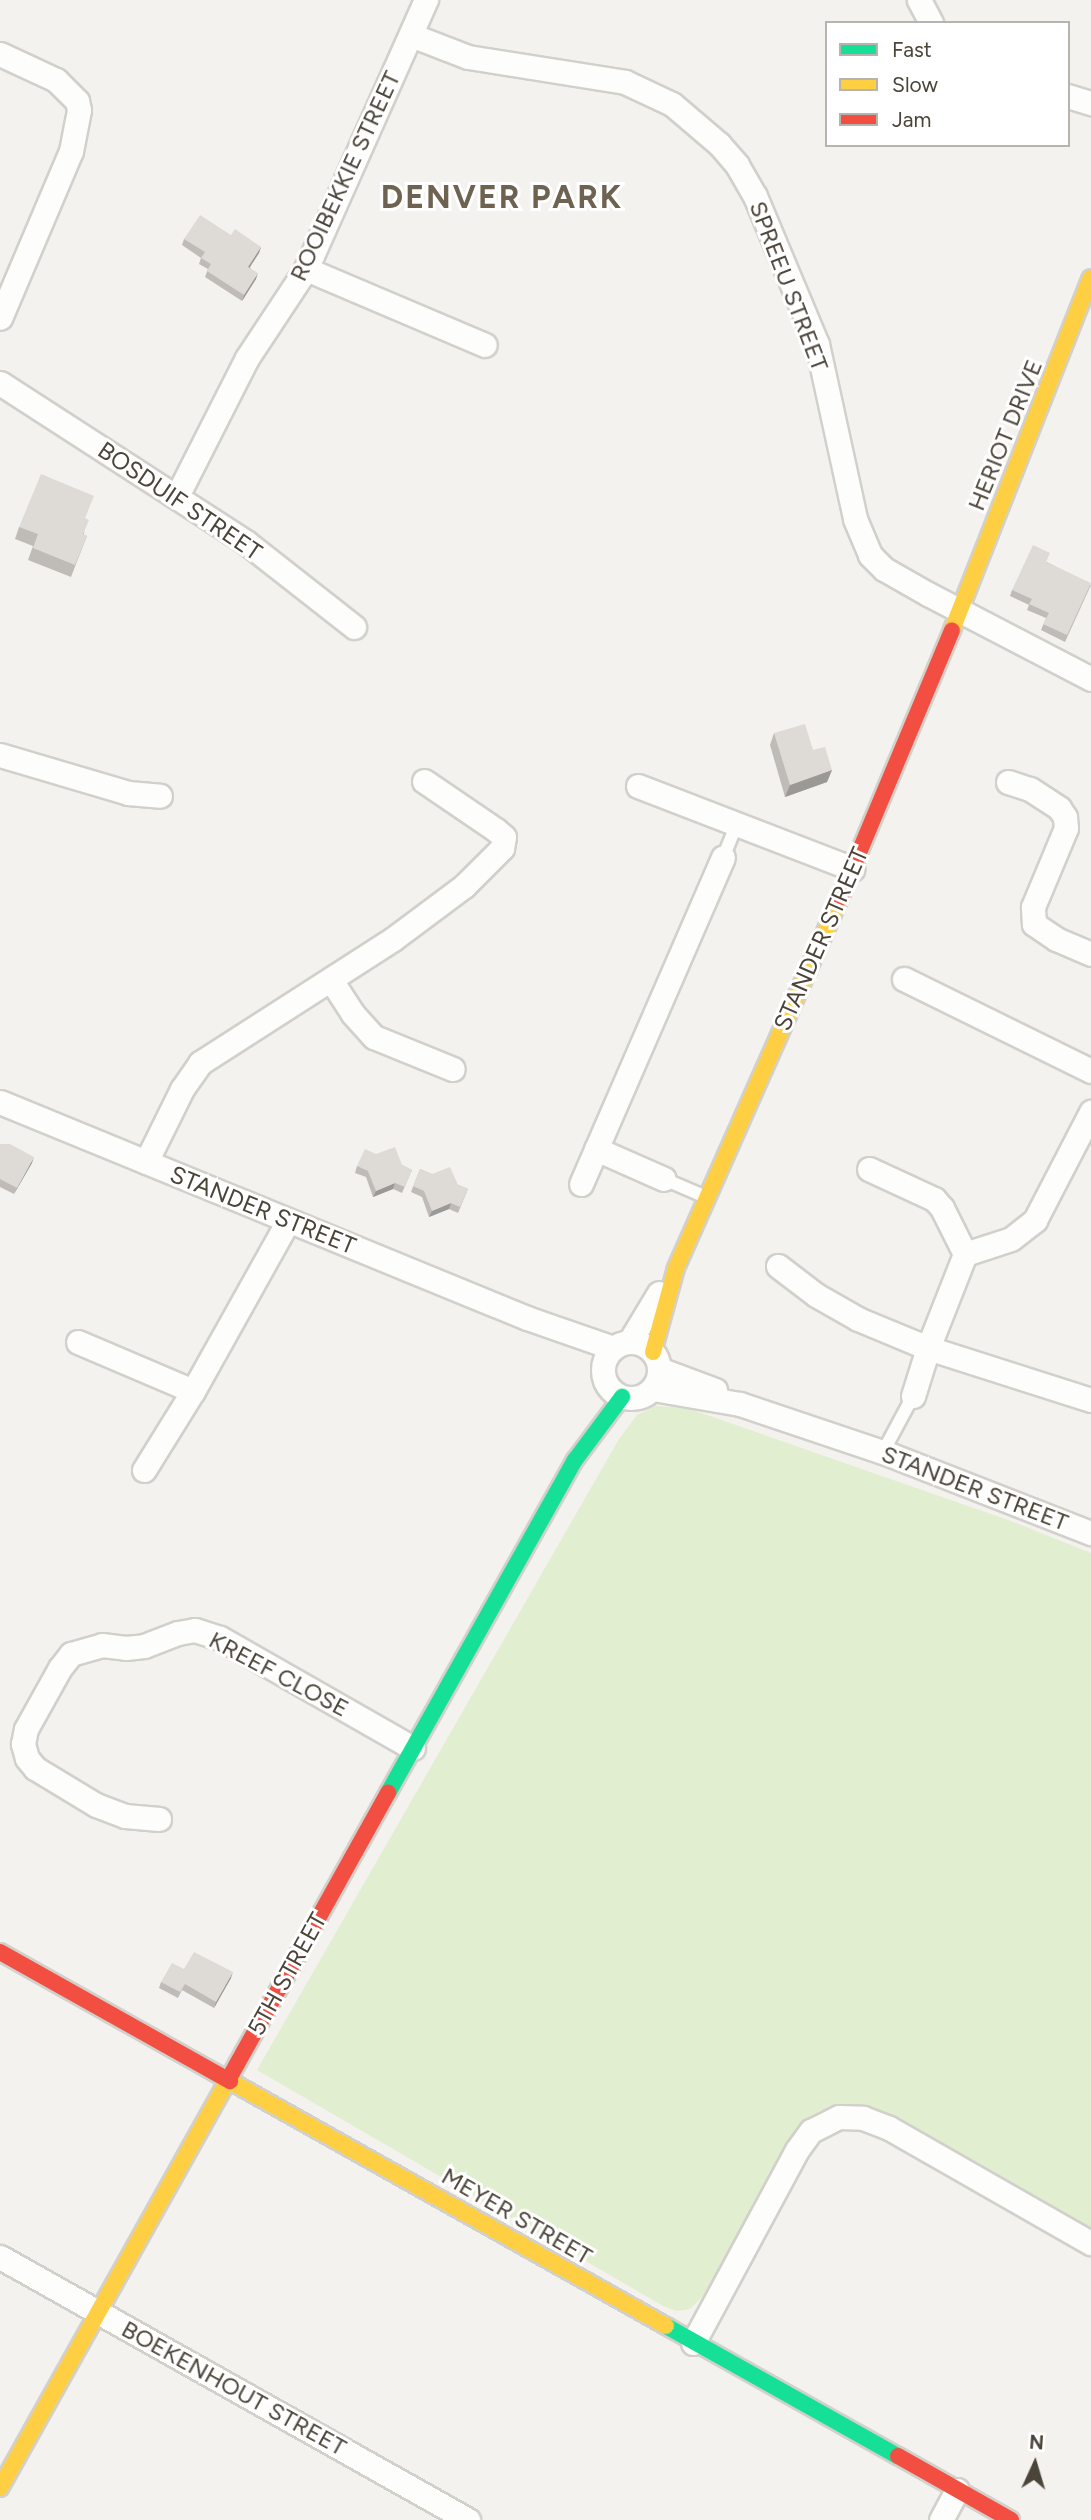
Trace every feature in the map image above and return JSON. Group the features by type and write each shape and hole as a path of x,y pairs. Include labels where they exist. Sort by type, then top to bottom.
{"street":[{"name":"ROOIBEKKIE STREET","path":"177,496 247,358 306,269 426,0"},
{"path":"919,0 930,21"},
{"name":"SPREEU STREET","path":"411,35 468,57 594,75 635,85 672,104 719,144 737,165 755,196 817,344 855,519 864,546 884,569 1091,679"},
{"path":"0,54 56,80 77,100 79,110 71,151 0,318"},
{"path":"1070,97 1091,103"},
{"path":"306,269 485,345"},
{"name":"HERIOT DRIVE","path":"961,608 1091,278"},
{"name":"BOSDUIF STREET","path":"0,383 247,543 355,627"},
{"name":"STANDER STREET","path":"0,1102 527,1318 615,1367 676,1268 853,869 961,608"},
{"path":"0,755 106,788 160,796"},
{"path":"146,1162 182,1088 200,1063 331,980 464,886 502,848 504,837 496,830 424,781"},
{"path":"1008,782 1030,789 1059,808 1066,822 1033,907 1034,924 1039,930 1056,939 1091,954"},
{"path":"638,786 853,869"},
{"path":"581,1184 723,858"},
{"path":"904,979 1091,1071"},
{"path":"331,980 353,1014 374,1037 453,1069"},
{"path":"965,1254 1011,1239 1035,1220 1091,1112"},
{"path":"596,1149 664,1179"},
{"path":"869,1169 934,1199 942,1208 965,1254 928,1348 913,1396"},
{"path":"144,1470 193,1391 288,1221"},
{"path":"778,1266 816,1295 858,1319 928,1348 1091,1400"},
{"name":"STANDER STREET","path":"676,1268 655,1370 700,1383 740,1404 883,1452 1091,1533"},
{"path":"78,1342 193,1391"},
{"path":"647,1347 655,1370 633,1399 615,1367 647,1347"},
{"name":"5TH STREET","path":"0,2488 575,1460 615,1367"},
{"name":"KREEF CLOSE","path":"159,1819 125,1816 96,1805 35,1768 27,1758 23,1744 26,1730 60,1668 71,1654 85,1648 144,1646 178,1633 195,1630 220,1638 413,1748"},
{"name":"MEYER STREET","path":"0,1952 1011,2520"},
{"path":"693,2343 797,2150 811,2131 839,2117 863,2118 889,2128 1091,2243"},
{"name":"BOEKENHOUT STREET","path":"0,2257 468,2520"},
{"path":"941,2520 957,2490"}],"lane":[{"path":"723,858 737,824"},
{"path":"664,1179 707,1198"},
{"path":"883,1452 913,1396"}],"green space":[{"path":"656,1406 687,1408 1011,1521 1091,1553 1091,2232 871,2108 841,2105 819,2111 805,2122 708,2291 690,2309 677,2311 663,2306 257,2070 619,1439 637,1415"}],"building":[{"path":"200,215 231,235 235,229 261,247 248,267 258,273 244,295 207,271 211,264 201,258 205,252 184,239"},
{"path":"41,474 94,496 85,518 89,520 83,534 87,536 75,565 33,548 38,534 19,527"},
{"path":"1033,545 1050,553 1046,562 1091,583 1067,635 1043,624 1049,613 1029,604 1032,599 1012,590"},
{"path":"805,724 813,750 825,747 832,770 790,785 774,733"},
{"path":"0,1144 10,1144 34,1157 17,1188 0,1179"},
{"path":"395,1147 402,1165 412,1170 405,1187 395,1183 376,1191 368,1171 357,1166 365,1149 376,1154"},
{"path":"450,1167 458,1185 468,1189 460,1207 451,1203 432,1211 424,1191 413,1186 420,1169 432,1174"},
{"path":"194,1952 233,1972 216,2002 185,1984 180,1992 161,1982 172,1963 184,1969"}],"traffic: fast":[{"path":"388,1793 575,1460 622,1397"},
{"path":"666,2326 898,2456"}],"traffic: slow":[{"path":"952,630 1091,278"},
{"path":"653,1352 676,1268 840,898"},
{"path":"0,2488 232,2073"},
{"path":"230,2081 666,2326"}],"traffic: jam":[{"path":"840,898 952,630"},
{"path":"232,2073 388,1793"},
{"path":"0,1952 230,2081"},
{"path":"898,2456 1011,2520"}],"district":[{"name":"DENVER PARK","path":"502,197"}]}
